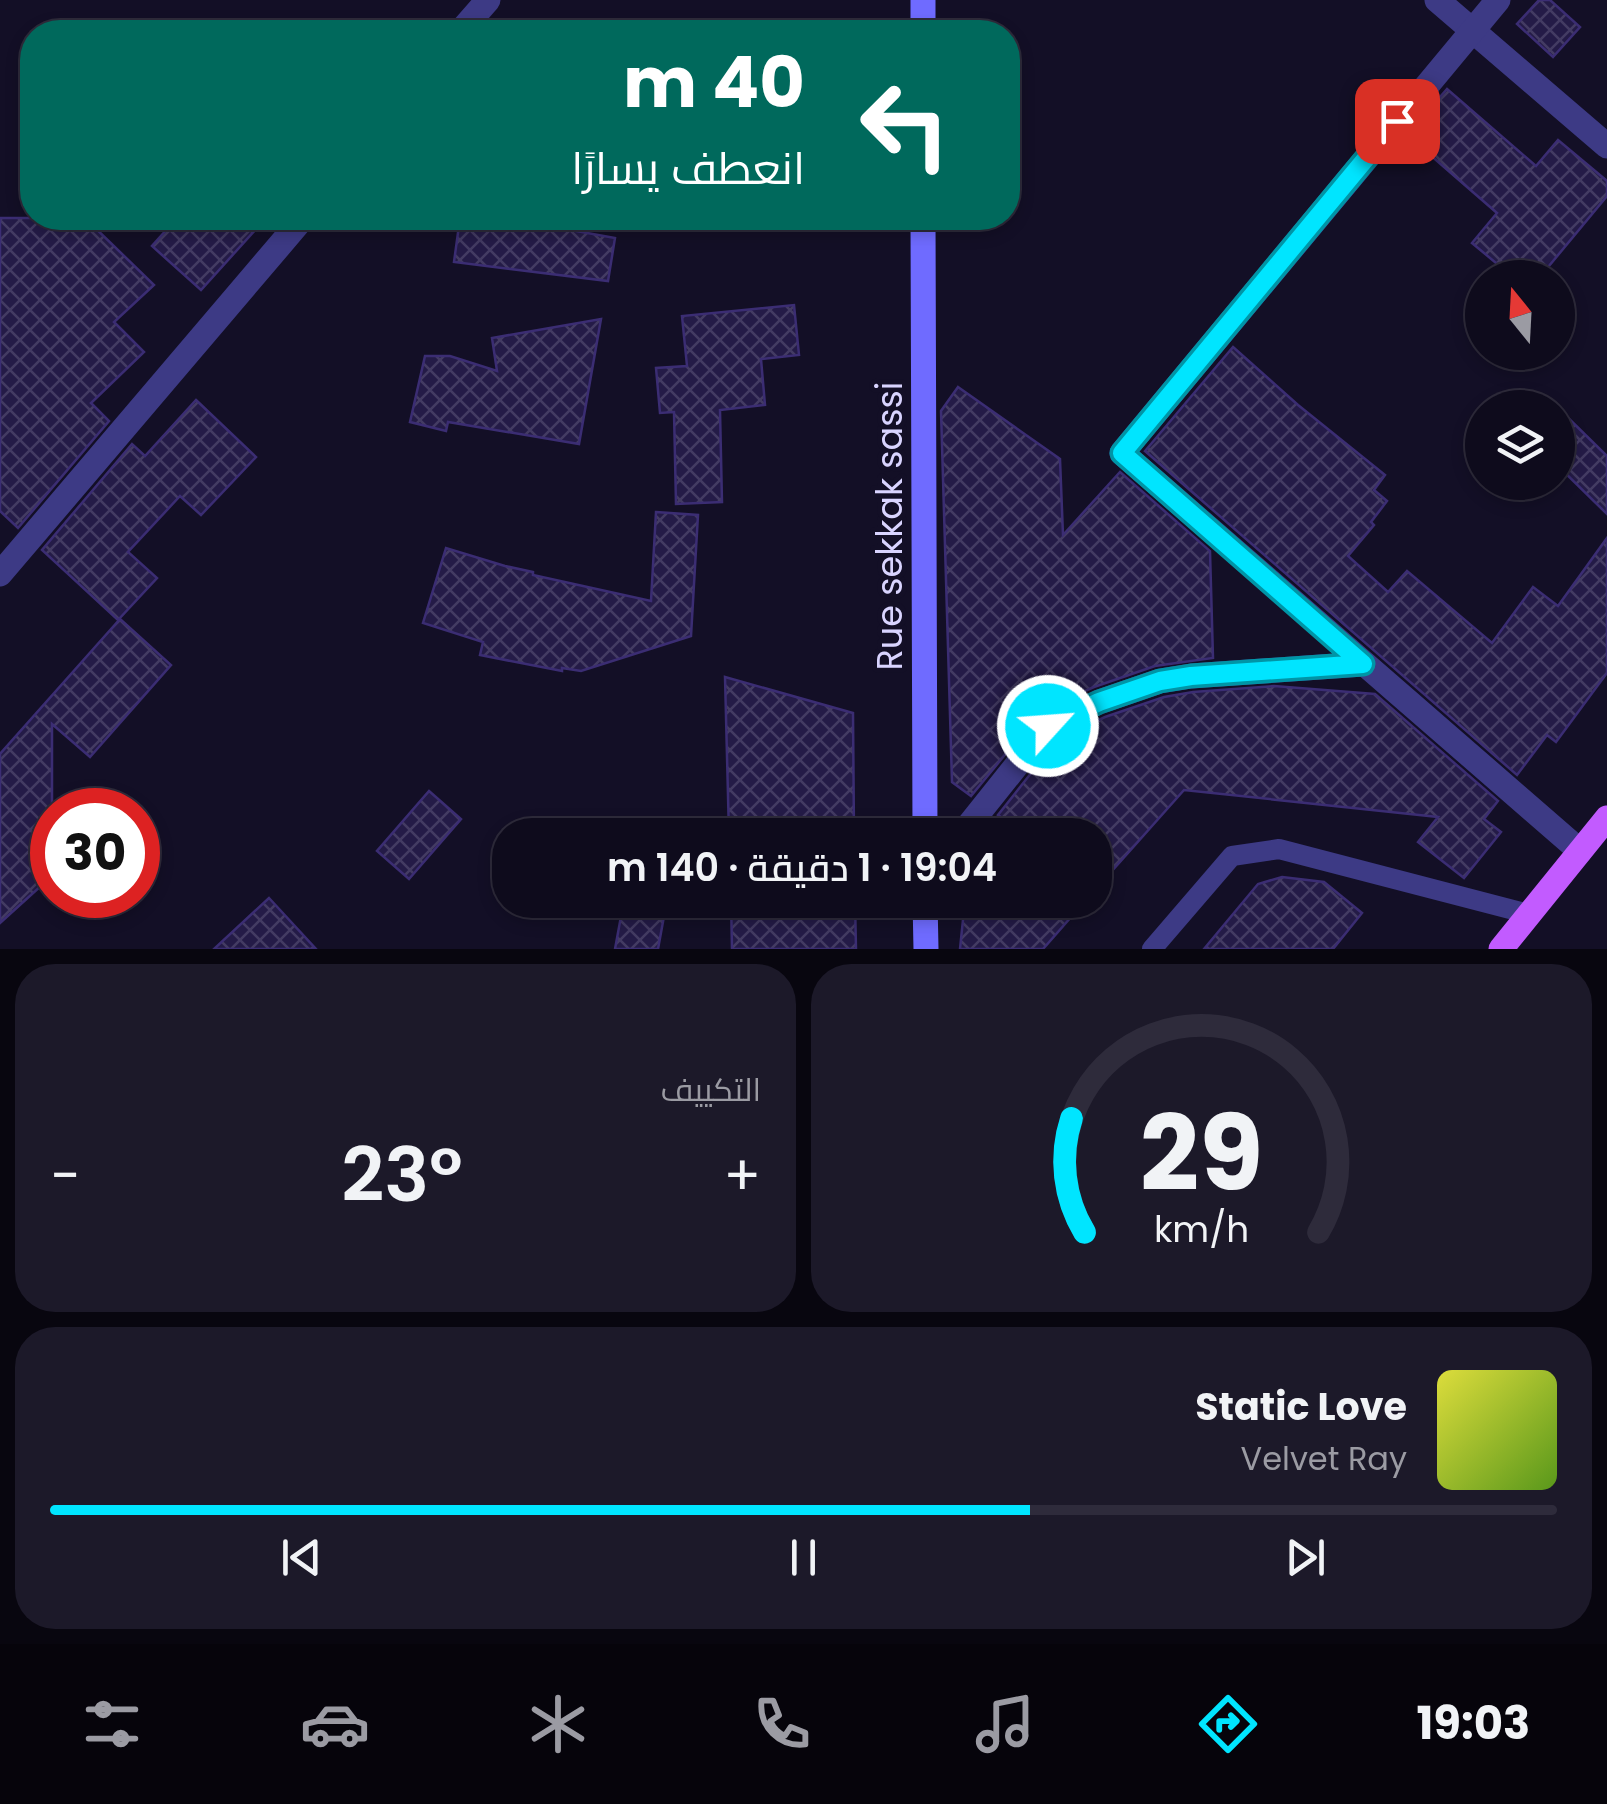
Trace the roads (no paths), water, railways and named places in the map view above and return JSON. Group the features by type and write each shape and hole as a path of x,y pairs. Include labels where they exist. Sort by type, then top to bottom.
{"main road":[{"path":"1500,949 1607,818"}],"street":[{"path":"470,20 488,0"},
{"path":"1437,0 1607,146"},
{"path":"1498,0 1122,453 1580,851"},
{"path":"0,574 293,230"},
{"name":"Rue sekkak sassi","path":"923,230 925,818"},
{"path":"975,818 1048,726 1099,702 1160,681 1191,676 1363,664"},
{"path":"925,918 926,949"}],"lane":[{"path":"1152,949 1232,856 1279,849 1529,914"}]}
